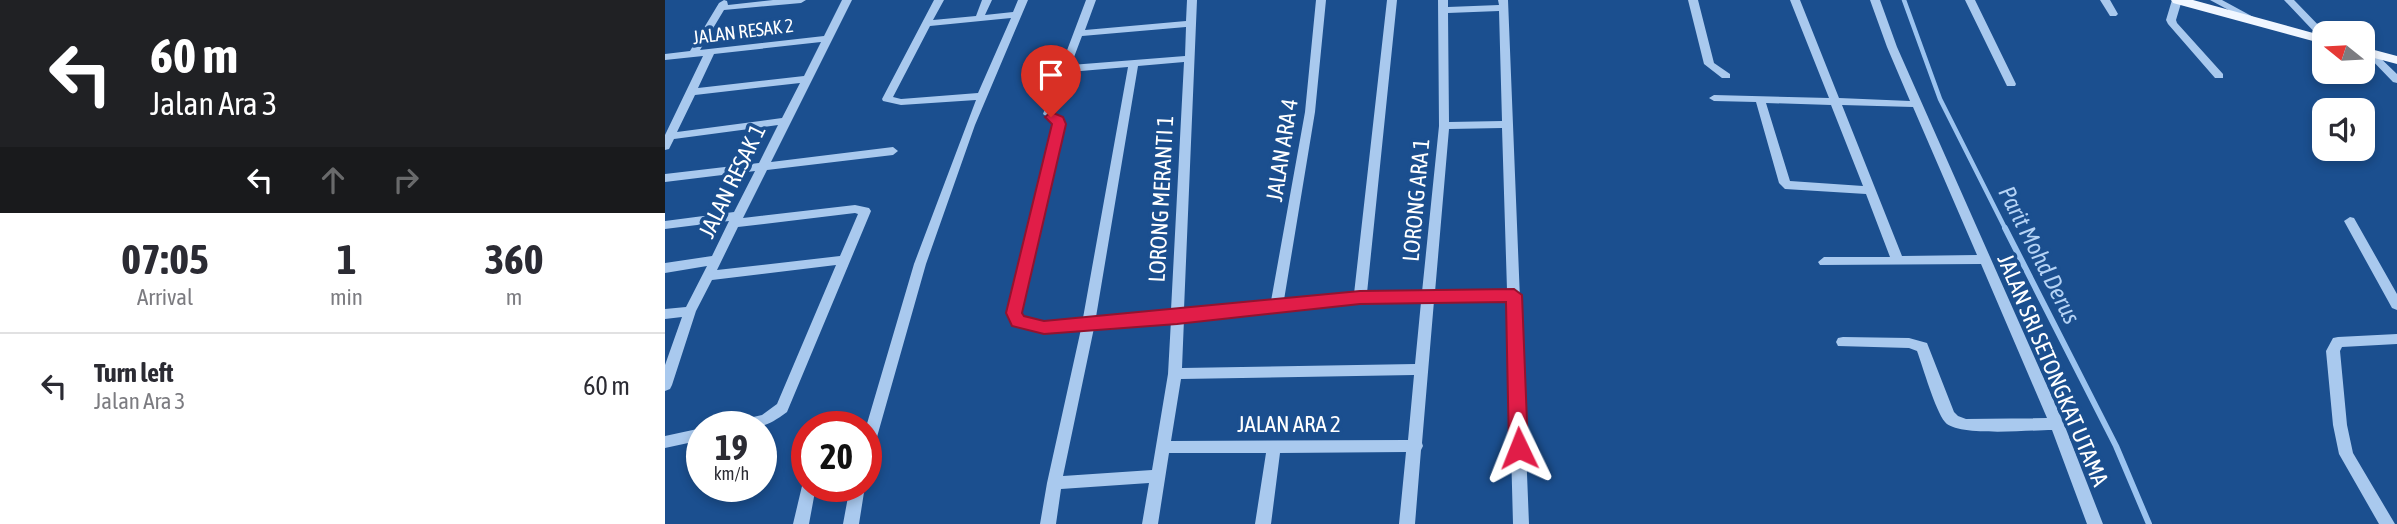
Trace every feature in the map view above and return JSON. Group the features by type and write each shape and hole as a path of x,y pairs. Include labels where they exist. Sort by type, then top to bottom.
{"main road":[{"path":"2177,0 2312,36"},
{"path":"2375,54 2397,60"}],"street":[{"path":"693,54 724,4 801,0"},
{"name":"JALAN RESAK 1","path":"665,385 690,311 847,0"},
{"path":"939,0 887,99 901,102 983,96"},
{"path":"979,19 987,0"},
{"path":"878,411 920,264 983,96 1023,0"},
{"path":"1091,0 1048,114 1059,120 1059,124 1014,313 1018,321 1030,326 1088,325 1360,298 1514,295"},
{"name":"LORONG MERANTI 1","path":"1150,524 1175,374 1192,0"},
{"name":"JALAN ARA 4","path":"1277,305 1310,112 1321,0"},
{"path":"1360,298 1392,0"},
{"path":"1693,0 1709,64 1727,76"},
{"path":"1795,0 1898,261"},
{"name":"JALAN SRI SETONGKAT UTAMA","path":"1875,0 1983,259 2057,424 2095,524"},
{"path":"1970,0 2011,84"},
{"path":"2105,0 2113,14"},
{"path":"2177,0 2171,20 2173,24 2219,76"},
{"path":"2215,0 2258,22"},
{"path":"2289,0 2312,26"},
{"path":"1443,5 1503,4 1521,524"},
{"name":"LORONG ARA 1","path":"1416,446 1444,126 1443,5"},
{"path":"929,23 1016,15"},
{"path":"1079,33 1190,24"},
{"name":"JALAN RESAK 2","path":"665,57 826,39"},
{"path":"668,141 710,52"},
{"path":"1064,69 1188,59"},
{"path":"2375,59 2397,80"},
{"path":"1048,524 1053,483 1088,325 1134,63"},
{"path":"691,92 806,79"},
{"path":"1714,98 1917,104"},
{"path":"1760,100 1789,186 1870,190"},
{"path":"668,141 785,121"},
{"path":"1444,126 1508,124"},
{"path":"665,178 893,151"},
{"path":"665,225 861,208 865,211 782,408 777,412"},
{"path":"2350,221 2397,305"},
{"path":"1824,262 1983,259"},
{"path":"665,268 716,260"},
{"path":"708,276 844,260"},
{"path":"665,314 690,311"},
{"path":"2387,524 2346,454 2340,425 2333,351 2338,342 2348,340 2397,340"},
{"path":"1843,342 1909,343 1922,347 1948,415 1957,422 1966,425 2057,424"},
{"path":"1175,374 1421,369"},
{"path":"665,442 686,437"},
{"path":"1407,524 1416,446"},
{"name":"JALAN ARA 2","path":"1163,447 1416,446"},
{"path":"1263,524 1274,447"},
{"path":"1053,483 1158,476"},
{"path":"801,524 806,502"},
{"path":"851,524 854,502"}],"waterway":[{"name":"Parit Mohd Derus","path":"1904,0 1940,99 2006,230"},
{"name":"Parit Mohd Derus","path":"2005,228 2116,446 2149,524"}],"route":[{"path":"1051,117 1059,120 1059,124 1014,313 1018,321 1030,326 1044,327 1088,325 1360,298 1514,295 1519,448"}]}
